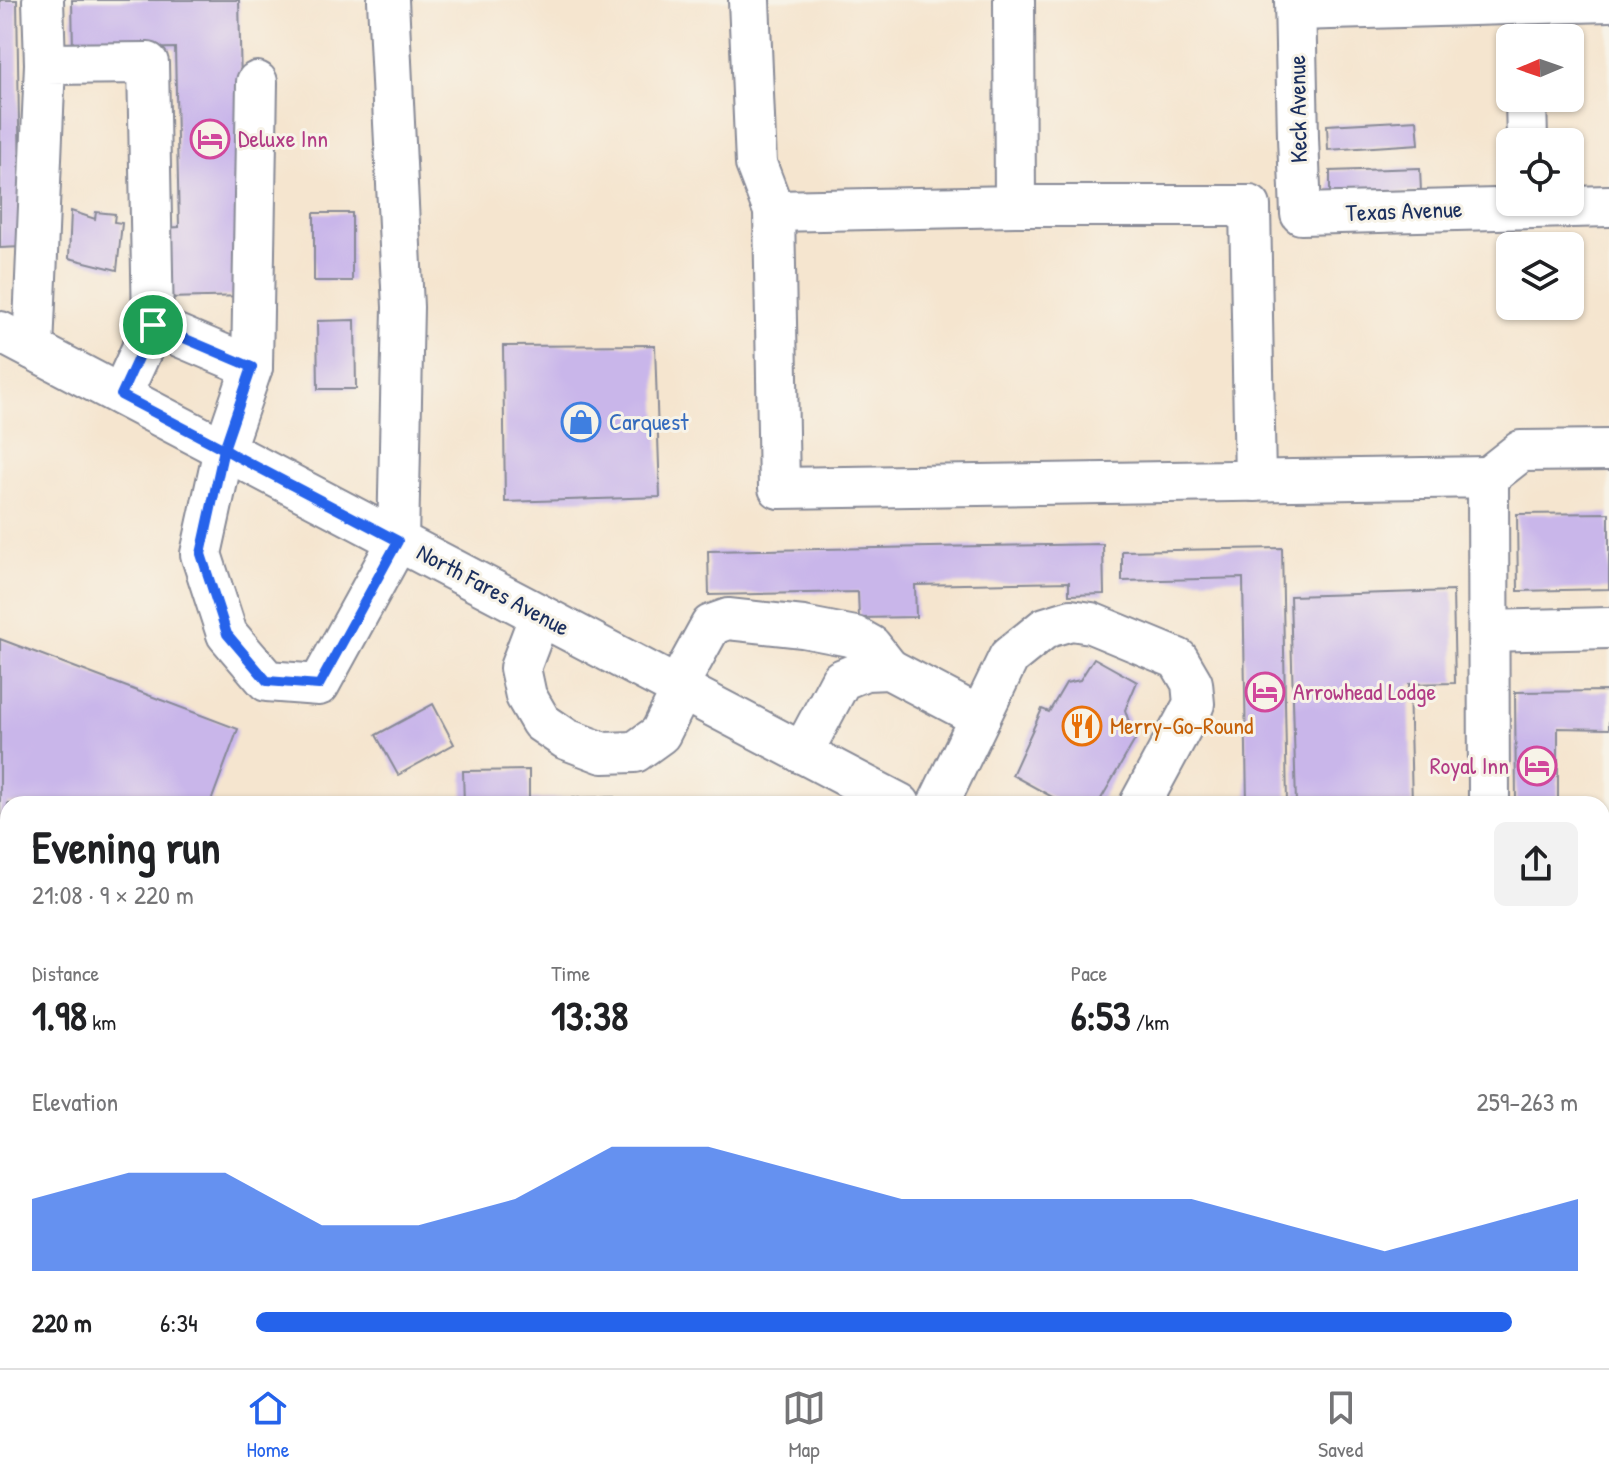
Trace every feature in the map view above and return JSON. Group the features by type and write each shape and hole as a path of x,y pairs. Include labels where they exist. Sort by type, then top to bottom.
{"street":[{"path":"16,341 45,64 43,0"},
{"path":"257,82 252,367 224,449 201,554 227,634 267,681 319,685 398,541 403,307 388,0"},
{"path":"749,0 756,164 774,211 779,488 1488,477 1521,451 1609,450"},
{"path":"1014,0 1015,206"},
{"path":"1296,5 1525,14 1609,1"},
{"name":"Keck Avenue","path":"1296,5 1301,208"},
{"path":"45,64 148,63 153,325 121,395"},
{"path":"774,211 1015,206 1250,206 1255,481"},
{"name":"Texas Avenue","path":"1301,208 1301,214 1496,206"},
{"name":"Texas Avenue","path":"1584,206 1609,206"},
{"path":"153,325 252,367"},
{"name":"North Fares Avenue","path":"16,341 885,796"},
{"path":"1488,477 1489,796"},
{"path":"540,615 520,668 526,696 541,722 566,739 603,753 635,752 660,734 711,625 728,619 803,627 855,637 871,646 889,669 980,717"},
{"path":"942,796 1009,657 1045,628 1071,620 1091,623 1178,659 1192,683 1194,704 1144,796"},
{"path":"1489,631 1609,628"},
{"path":"802,753 841,680 865,670 889,669"}],"building":[{"path":"0,0 17,0 21,247 0,248"},
{"name":"Deluxe Inn","path":"72,0 239,0 246,296 167,298 165,228 179,227 175,48 73,50"},
{"path":"1417,120 1419,144 1328,150 1327,125"},
{"path":"1420,168 1421,192 1330,195 1330,171"},
{"path":"71,211 95,219 96,212 115,214 114,222 122,223 117,270 69,258"},
{"path":"314,213 352,213 352,281 314,281"},
{"path":"355,320 356,389 318,389 317,321"},
{"name":"Carquest","path":"655,345 660,497 505,502 503,346"},
{"path":"1609,513 1609,589 1518,591 1517,514"},
{"path":"1103,544 1104,594 1069,595 1069,582 915,585 916,617 859,618 858,592 709,595 708,551"},
{"name":"Arrowhead Lodge","path":"1282,548 1287,796 1247,796 1243,578 1122,581 1122,551"},
{"path":"1453,591 1455,683 1409,684 1412,796 1296,796 1290,596"},
{"path":"0,639 238,729 213,796 0,796"},
{"name":"Merry-Go-Round","path":"1094,658 1137,682 1125,710 1135,740 1103,796 1050,796 1012,775 1042,709 1049,712 1066,683 1080,680"},
{"name":"Royal Inn","path":"1609,691 1609,729 1558,728 1558,796 1516,796 1515,692"},
{"path":"433,704 454,744 398,775 376,735"},
{"path":"529,770 529,796 464,796 463,771"}],"place":[{"name":"Deluxe Inn","path":"210,139"},
{"name":"Carquest","path":"581,422"},
{"name":"Arrowhead Lodge","path":"1265,692"},
{"name":"Merry-Go-Round","path":"1082,726"},
{"name":"Royal Inn","path":"1537,766"}],"route":[{"path":"153,325 121,395 224,449 236,456 398,541 319,685 267,681 227,634 201,554 224,449 252,367 153,325"}]}
